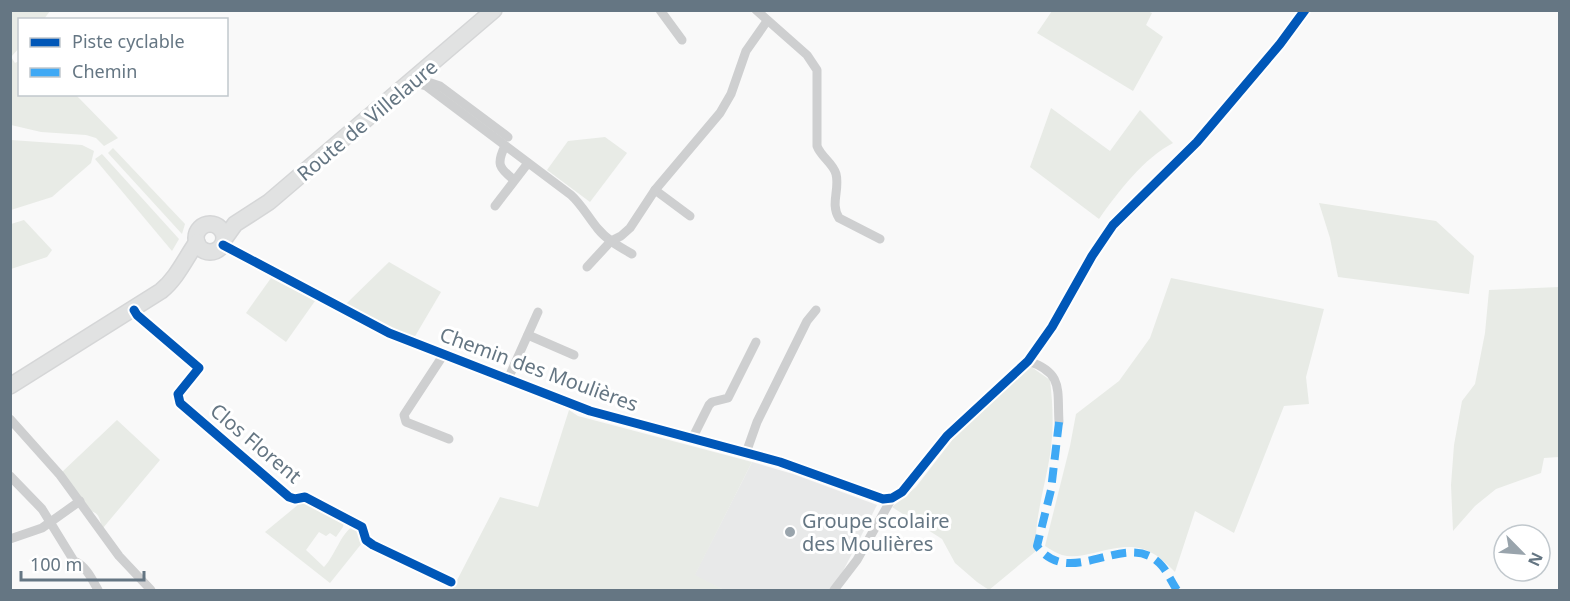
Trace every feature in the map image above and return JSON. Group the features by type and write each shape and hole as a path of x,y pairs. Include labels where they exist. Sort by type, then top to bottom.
{"main road":[{"name":"Route de Villelaure","path":"222,236 235,224 270,202 422,79 494,10"},
{"path":"210,224 222,236 217,251 201,247 196,235 201,227 210,224"},
{"path":"10,386 161,291 201,247"}],"street":[{"path":"660,10 682,40"},
{"path":"756,10 807,55 817,70 817,146 819,152 835,169 837,178 835,212 839,218 880,239"},
{"path":"834,591 857,560 892,498 902,492 946,436 1028,361 1052,327 1092,256 1113,225 1197,142 1280,44 1305,10"},
{"path":"587,267 611,241 630,228 655,190 720,113 731,94 746,51 767,21"},
{"path":"422,79 435,93"},
{"path":"422,79 426,86 435,93 507,141"},
{"path":"422,79 440,86 507,141 528,163 581,204 599,230 611,241 632,254"},
{"path":"507,141 500,156 499,165 514,180"},
{"path":"495,206 528,163"},
{"path":"655,190 690,216"},
{"name":"Chemin des Moulières","path":"222,236 389,333 590,411 780,462 883,499 892,498"},
{"name":"Clos Florent","path":"134,310 199,368 178,394 180,403 280,489 295,499 305,496 362,527 366,540 373,545 451,582"},
{"path":"746,453 757,422 807,321 816,310"},
{"path":"508,379 538,312"},
{"path":"528,335 574,355"},
{"path":"692,439 709,405 728,398 756,342"},
{"path":"444,354 404,415 404,420 449,439"},
{"path":"1028,361 1047,369 1056,380 1059,422"},
{"path":"10,418 80,501 119,556 152,591"},
{"path":"10,476 42,509 74,561 89,574 98,591"},
{"path":"10,539 50,524 80,501"}],"shaded area":[{"path":"11,10 50,11 45,18 18,18 18,49 11,57"},
{"path":"1052,11 1147,11 1152,13 1146,25 1163,37 1133,91 1037,33"},
{"path":"11,57 15,63 18,62 18,96 77,96 118,138 104,146 96,138 86,135 41,132 11,125"},
{"path":"1051,108 1110,151 1140,110 1173,143 1142,166 1099,219 1030,167"},
{"path":"605,137 627,153 590,202 547,170 568,141"},
{"path":"11,140 82,145 94,151 91,163 52,197 11,210"},
{"path":"113,148 185,224 182,234 108,153"},
{"path":"102,154 179,239 172,251 95,159"},
{"path":"1319,203 1436,221 1474,256 1469,294 1338,277 1330,238"},
{"path":"24,220 52,250 47,257 11,269 11,224"},
{"path":"389,262 441,292 414,338 346,304"},
{"path":"271,278 315,301 286,342 246,313"},
{"path":"1171,278 1324,309 1306,377 1309,404 1284,406 1234,533 1195,511 1175,572 1156,555 1138,548 1118,548 1074,556 1060,554 1045,546 1076,414 1119,381 1150,338"},
{"path":"1559,287 1559,457 1544,458 1541,473 1496,489 1475,506 1453,531 1451,485 1454,445 1462,401 1475,384 1485,333 1489,290"},
{"path":"1030,366 1050,380 1053,427 1038,515 1036,551 989,590 955,563 942,539 892,507 916,487 956,435"},
{"path":"569,410 578,416 752,462 695,575 724,590 452,590 500,497 538,507"},
{"path":"117,420 160,460 103,528 98,515 90,511 61,473"},
{"name":"Groupe scolaire des Moulières","path":"752,462 793,474 877,505 840,577 829,590 724,590 694,576"},
{"path":"307,503 344,522 336,537 330,533 326,536 319,532 306,550 324,567 348,530 352,527 360,530 362,543 330,583 265,532 299,504"}],"marked path":[{"path":"1059,422 1051,490 1037,546 1051,558 1066,563 1133,552 1148,556 1162,566 1177,590"}],"cycle path":[{"path":"223,245 389,333 590,411 780,462 883,499 892,498 902,492 947,436 1028,361 1052,327 1092,256 1113,225 1197,142 1280,44 1305,10"},
{"path":"134,310 199,368 178,394 180,403 289,497 295,499 305,497 362,527 366,540 373,545 451,582"}],"place":[{"name":"Groupe scolaire des Moulières","path":"790,532"}]}
